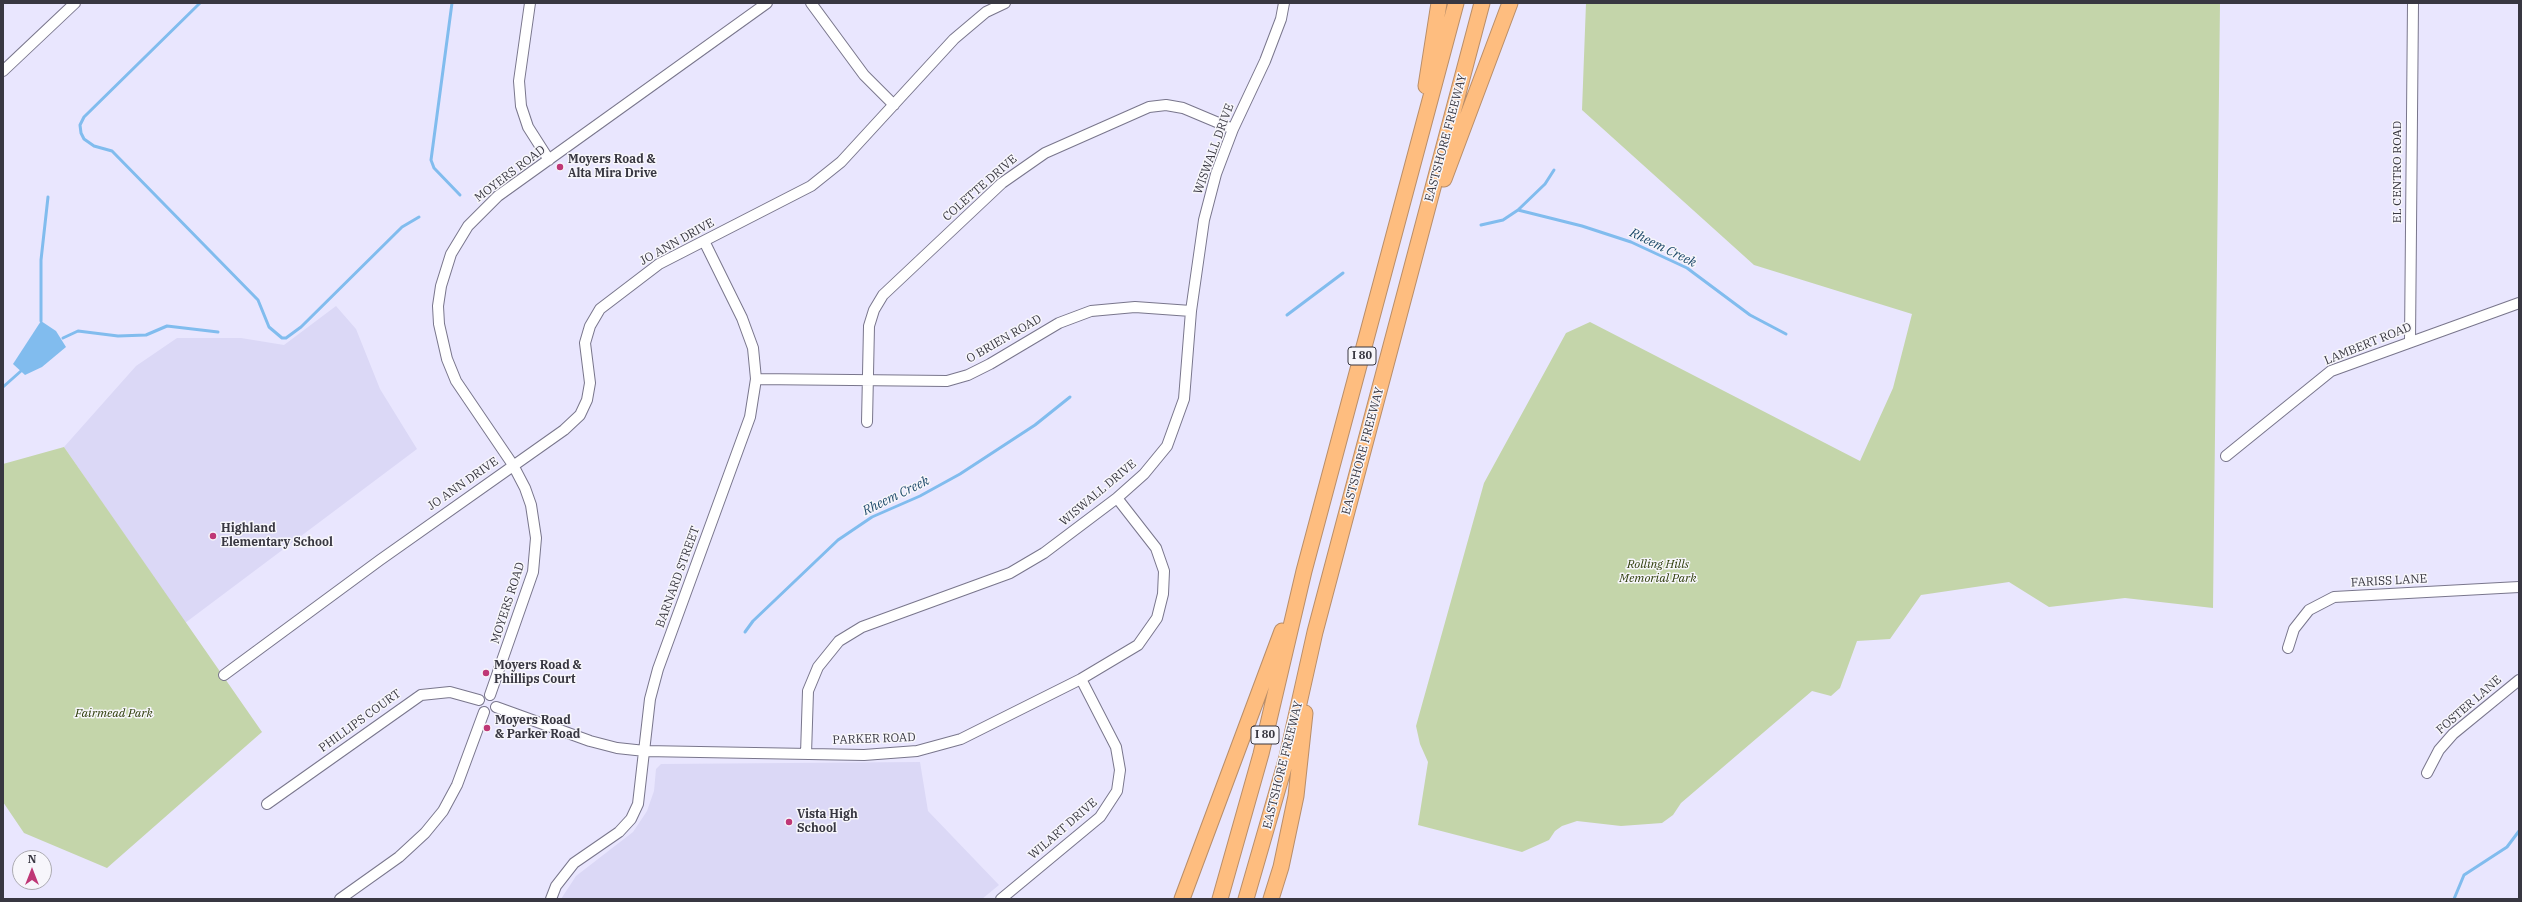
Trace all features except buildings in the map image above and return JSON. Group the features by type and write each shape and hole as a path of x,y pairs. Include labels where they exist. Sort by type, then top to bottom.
{"highway":[{"path":"1419,141 1439,3"},
{"name":"EASTSHORE FREEWAY","path":"1220,899 1261,754 1304,570 1456,3"},
{"name":"EASTSHORE FREEWAY","path":"1246,899 1287,757 1315,632 1482,3"},
{"path":"1420,237 1469,116 1510,3"},
{"path":"1182,899 1304,570"},
{"path":"1271,899 1281,867 1296,796 1315,632"}],"street":[{"path":"3,71 75,3"},
{"path":"530,3 519,81 521,106 528,127 549,160"},
{"name":"MOYERS ROAD","path":"490,695 529,586 536,555 531,505 513,465 456,381 442,344 439,324 439,299 451,254 468,226 498,196 767,3"},
{"path":"811,3 864,75 894,105"},
{"name":"JO ANN DRIVE","path":"224,676 380,560 564,430 580,415 587,400 590,383 585,343 590,326 600,309 659,264 811,186 841,162 959,34 986,12 1005,3"},
{"name":"WISWALL DRIVE","path":"806,754 808,691 818,667 840,641 862,627 1010,573 1050,549 1117,498 1144,474 1167,446 1184,398 1191,311 1204,220 1216,174 1233,129 1282,19 1284,3"},
{"name":"EL CENTRO ROAD","path":"2410,341 2413,3"},
{"name":"COLETTE DRIVE","path":"867,422 869,326 874,310 883,296 1002,183 1026,164 1082,135 1149,107 1166,105 1184,108 1233,129"},
{"name":"BARNARD STREET","path":"551,899 556,886 574,863 619,832 631,819 638,804 650,700 658,669 750,417 756,380 753,348 742,318 704,241"},
{"name":"LAMBERT ROAD","path":"2226,456 2331,371 2410,341 2519,303"},
{"name":"O BRIEN ROAD","path":"756,380 867,382 947,381 968,375 1059,323 1091,311 1135,307 1191,311"},
{"name":"PARKER ROAD","path":"496,706 590,741 617,748 645,751 864,754 917,751 961,739 1081,679 1138,645 1157,618 1163,594 1164,570 1156,548 1117,498"},
{"name":"FARISS LANE","path":"2288,648 2294,629 2309,610 2334,597 2519,587"},
{"name":"WILART DRIVE","path":"1001,899 1100,817 1117,790 1120,770 1116,747 1081,679"},
{"name":"FOSTER LANE","path":"2427,773 2439,750 2453,734 2519,680"},
{"name":"PHILLIPS COURT","path":"267,804 421,695 450,692 478,700"},
{"path":"490,695 496,702 496,706 493,710 484,712 480,709 478,700 481,696 490,695"},
{"path":"340,899 399,857 425,833 443,811 457,785 484,712"}],"shaded area":[{"name":"Highland Elementary School","path":"336,306 356,329 380,389 417,449 185,623 64,447 136,366 177,338 241,338 284,345"},
{"name":"Vista High School","path":"920,762 928,811 999,885 982,899 561,899 576,876 633,832 647,811 654,791 656,769 661,764"}],"green space":[{"name":"Rolling Hills Memorial Park","path":"1586,3 2220,3 2213,608 2125,598 2049,607 2009,582 1921,595 1890,639 1857,641 1840,688 1831,696 1812,691 1681,803 1673,815 1662,823 1621,826 1577,821 1562,826 1555,831 1549,840 1522,852 1418,825 1428,762 1420,744 1416,726 1484,483 1566,333 1590,322 1860,461 1893,388 1912,314 1754,265 1582,110"},
{"name":"Fairmead Park","path":"64,447 262,732 107,868 24,833 3,802 3,464"}],"water":[{"path":"41,321 56,331 66,347 42,367 25,375 13,364"}],"waterway":[{"path":"200,3 84,117 80,125 81,133 84,139 94,146 112,151 258,300 269,327 282,338 286,338 301,327 402,227 419,217"},
{"path":"452,3 431,160 434,168 460,195"},
{"name":"Rheem Creek","path":"1481,225 1503,220 1518,210 1545,184 1554,170"},
{"path":"41,321 41,260 48,197"},
{"name":"Rheem Creek","path":"1518,210 1582,226 1631,242 1687,268 1750,315 1786,334"},
{"name":"Rheem Creek","path":"1287,315 1343,273"},
{"path":"63,338 78,331 118,336 146,335 167,326 218,332"},
{"path":"3,387 21,371"},
{"name":"Rheem Creek","path":"745,632 753,621 838,540 872,517 920,496 960,474 1035,425 1070,397"},
{"path":"2454,899 2464,875 2507,847 2519,831"}],"place":[{"name":"Moyers Road & Alta Mira Drive","path":"560,167"},
{"name":"Highland Elementary School","path":"213,536"},
{"name":"Moyers Road & Phillips Court","path":"486,673"},
{"name":"Moyers Road & Parker Road","path":"487,728"},
{"name":"Vista High School","path":"789,822"}]}
